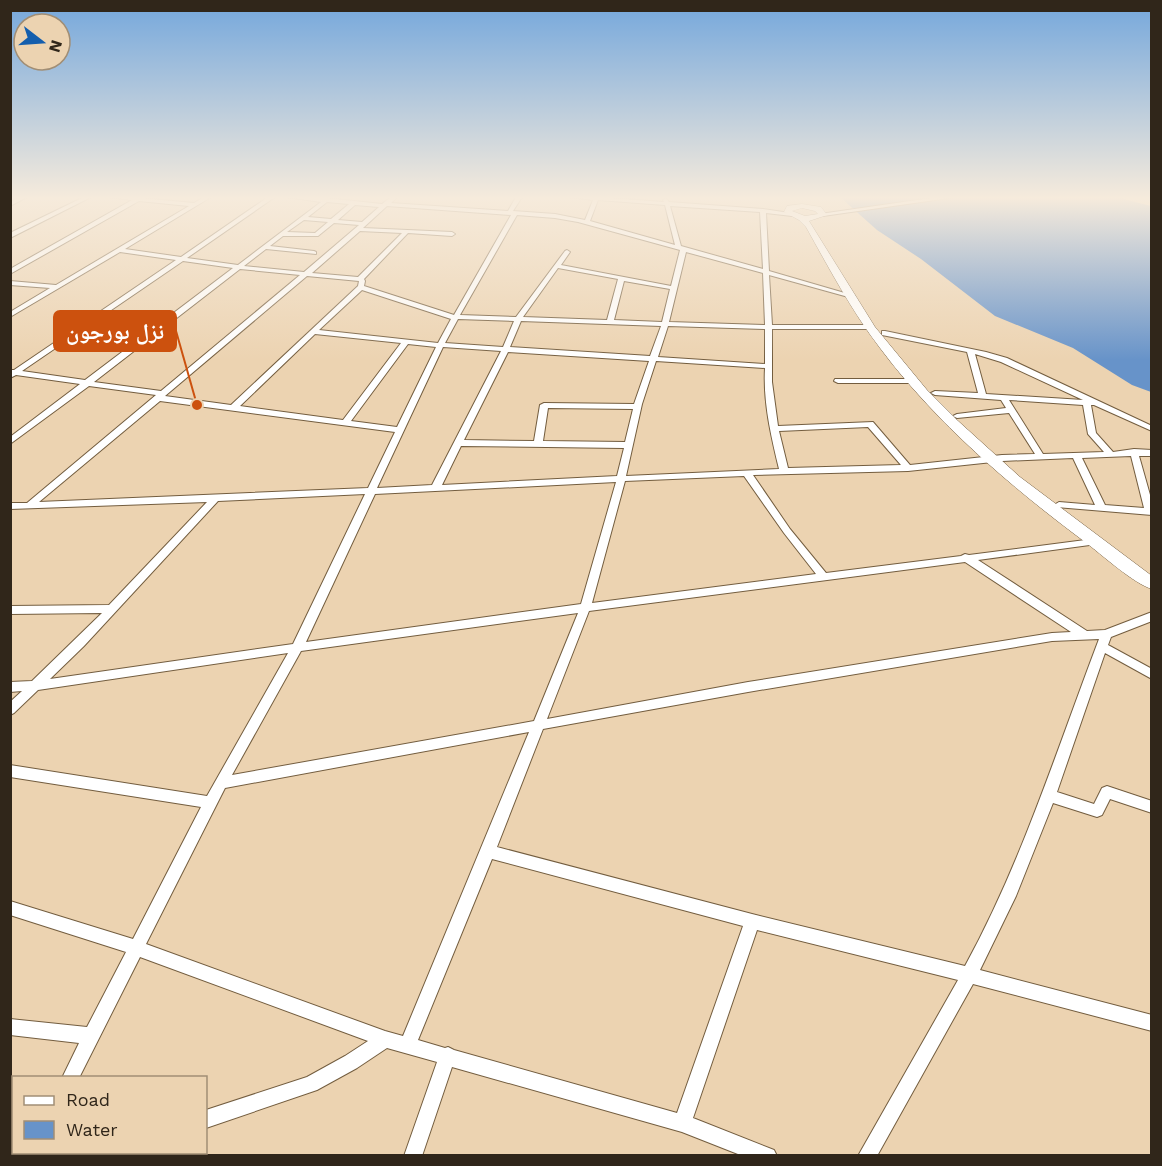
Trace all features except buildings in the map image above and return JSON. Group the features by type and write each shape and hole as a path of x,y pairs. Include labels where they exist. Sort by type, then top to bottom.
{"highway":[{"path":"824,251 870,327 913,381 996,459 1093,542 1152,584"},
{"path":"834,251 885,333 935,393 996,459 1152,571"}],"street":[{"path":"10,272 46,251"},
{"path":"10,315 118,251"},
{"path":"130,251 240,267 307,273 360,283 443,316 768,327 870,327"},
{"path":"12,374 195,251"},
{"path":"10,442 260,251"},
{"path":"301,251 314,253"},
{"path":"10,514 26,506 336,251"},
{"path":"233,408 313,332 389,251"},
{"path":"70,1076 210,803 297,648 440,345 491,251"},
{"path":"408,1044 585,608 621,479 637,407 665,324 680,251"},
{"path":"696,251 852,296"},
{"path":"764,251 768,382 774,429 784,471"},
{"path":"436,487 506,349 518,319 567,252"},
{"path":"557,266 600,273 621,280 674,288"},
{"path":"610,322 621,280"},
{"path":"10,283 58,286"},
{"path":"313,332 440,345 768,366"},
{"path":"885,333 1004,360 1152,429"},
{"path":"345,423 406,341"},
{"path":"970,351 983,396"},
{"path":"12,374 233,408 399,430"},
{"path":"838,381 913,381"},
{"path":"935,393 1098,404"},
{"path":"1003,397 1040,456"},
{"path":"1087,403 1092,434 1110,453"},
{"path":"538,444 544,405 637,407"},
{"path":"957,416 1010,410"},
{"path":"774,429 870,424 908,468"},
{"path":"459,443 628,445"},
{"path":"1059,505 1150,512 1134,453"},
{"path":"10,506 215,499 784,471 908,468 1040,456 1152,453"},
{"path":"1076,455 1101,507"},
{"path":"747,473 787,531 823,576"},
{"path":"10,710 112,609 215,499"},
{"path":"10,687 35,686 428,628 1093,542"},
{"path":"965,557 1083,634 1104,640 1152,675"},
{"path":"10,610 112,609"},
{"path":"867,1155 969,975 1011,891 1049,796 1104,640 1152,616"},
{"path":"221,783 759,685 1083,634"},
{"path":"10,771 210,803"},
{"path":"1049,796 1097,811 1107,792 1152,807"},
{"path":"488,851 1152,1023"},
{"path":"10,908 137,948 385,1039 682,1123 768,1155"},
{"path":"682,1123 752,921"},
{"path":"10,1027 90,1036"},
{"path":"207,1119 311,1084 351,1062 385,1039"},
{"path":"413,1155 448,1055"}],"water":[{"path":"909,251 1151,251 1151,392 1132,385 1073,348 995,316"}],"place":[{"name":"نزل بورجون","path":"197,405"}]}
